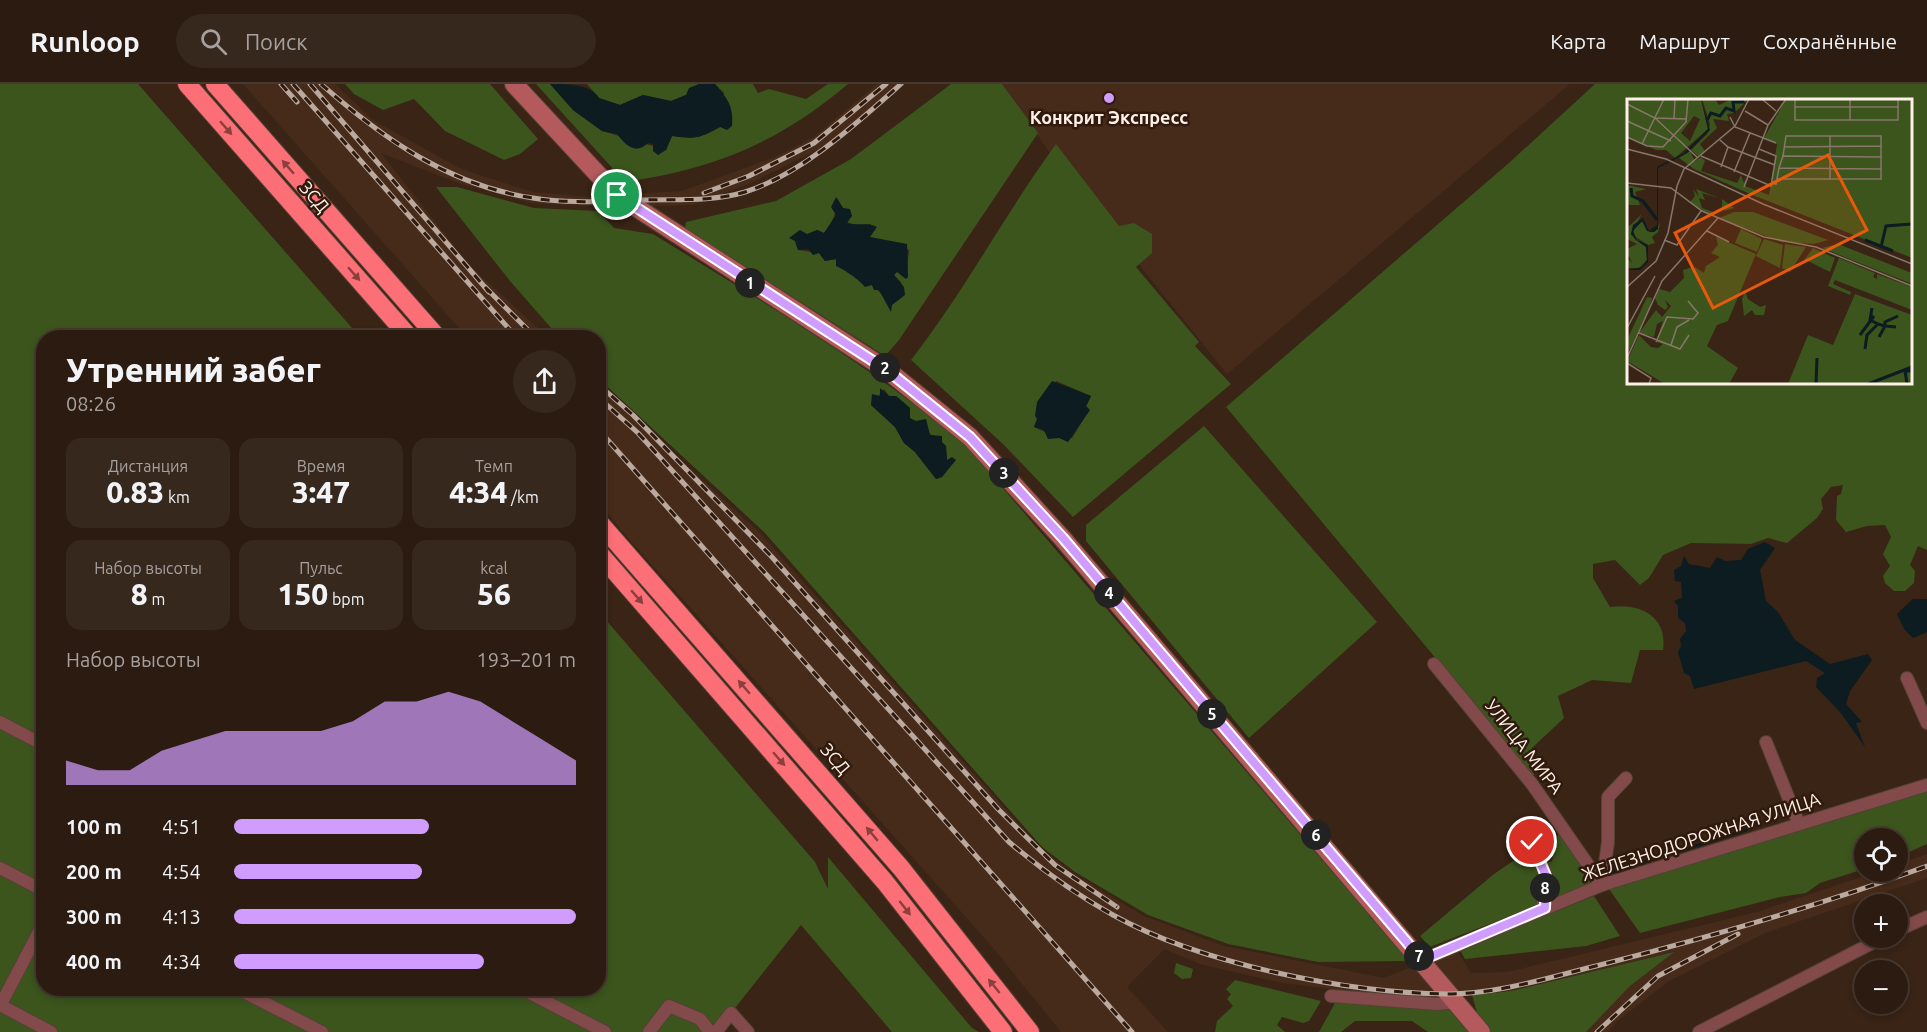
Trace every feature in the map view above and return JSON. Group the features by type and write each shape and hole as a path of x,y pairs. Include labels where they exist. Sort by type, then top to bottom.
{"highway":[{"name":"ЗСД","path":"187,84 403,330"},
{"name":"ЗСД","path":"215,84 431,330"},
{"name":"ЗСД","path":"606,530 871,832 1030,1032"},
{"path":"606,561 885,882 1003,1032"}],"main road":[{"path":"514,84 617,195 887,370 970,437 1063,538 1481,1032"}],"street":[{"name":"УЛИЦА МИРА","path":"1434,664 1532,784 1602,885"},
{"path":"1907,678 1923,702 1927,723"},
{"path":"0,722 36,740"},
{"path":"1766,742 1799,825"},
{"path":"1602,885 1608,842 1608,797 1626,778"},
{"name":"ЖЕЛЕЗНОДОРОЖНАЯ УЛИЦА","path":"1422,960 1602,885 1927,785"},
{"path":"1532,838 1546,876 1545,908"},
{"path":"0,868 36,887"},
{"path":"1908,926 1927,917"},
{"path":"36,936 0,1006 51,1032"},
{"path":"1699,1032 1863,948"},
{"path":"252,996 322,1032"},
{"path":"535,996 605,1032"},
{"path":"1331,996 1437,1004 1456,1002"},
{"path":"649,1032 669,1006 700,1019 710,1032"},
{"path":"716,1032 731,1013 748,1032"}],"shaded area":[{"path":"243,84 335,84 373,120 461,169 532,192 591,197 682,191 775,157 814,137 877,84 903,84 825,146 751,183 693,205 612,207 532,203 458,183 381,153 469,265 540,330 461,330"},
{"path":"550,84 585,87 599,98 620,105 643,95 671,101 686,95 689,88 699,84 715,84 729,103 732,126 727,130 720,127 697,137 672,136 666,150 658,155 653,151 653,144 648,143 635,149 627,145 617,134 602,131 573,110"},
{"path":"1002,84 1570,84 1227,374 1052,156"},
{"path":"836,197 843,208 850,209 852,216 847,223 877,227 870,237 907,244 908,277 906,279 897,272 894,275 904,287 905,295 892,305 891,312 879,290 874,290 872,285 865,287 860,281 836,266 836,259 825,261 819,253 813,255 808,249 798,250 795,241 789,238 800,230 807,234 817,230 824,233 836,215 831,207"},
{"path":"1052,381 1091,396 1086,406 1090,410 1068,442 1059,438 1048,439 1044,430 1034,427 1037,419 1035,416 1037,402"},
{"path":"880,388 889,396 896,396 910,408 910,418 916,421 926,419 930,435 942,436 942,442 946,446 947,460 952,457 956,460 942,477 936,479 915,452 904,443 895,427 871,405 872,394 880,396"},
{"path":"606,390 760,533 1039,847 1072,873 1144,916 1224,946 1384,978 1456,949 1471,973 1507,972 1757,912 1854,879 1854,882 1908,882 1908,861 1927,854 1927,878 1880,894 1854,894 1854,903 1765,933 1669,981 1616,1022 1608,1032 1586,1032 1630,986 1672,952 1511,991 1403,998 1282,983 1200,964 1164,949 1127,987 1168,1032 1061,1032 989,943 620,529 606,510"},
{"path":"1765,542 1775,548 1760,570 1766,601 1778,612 1795,640 1830,664 1868,654 1872,660 1850,691 1846,704 1862,722 1856,723 1865,747 1840,712 1816,687 1817,678 1825,673 1806,661 1694,689 1690,676 1684,673 1678,652 1681,646 1680,639 1686,631 1685,623 1678,618 1678,606 1674,601 1682,598 1681,582 1675,581 1674,570 1681,566 1684,556 1689,564 1710,568 1717,557 1725,561 1741,560 1748,549"},
{"path":"1913,599 1927,599 1927,632 1913,638 1904,629 1897,614"}],"green space":[{"path":"0,84 138,84 354,330 36,330 36,996 606,996 606,620 815,862 828,889 828,857 972,1028 979,1032 892,1032 801,925 716,1032 0,1032"},
{"path":"345,84 490,84 538,139 520,154 504,160 445,131 414,99 383,110 354,94"},
{"path":"536,84 550,84 573,110 602,131 666,150 672,136 696,137 720,127 724,93 715,84 753,84 758,93 769,89 806,99 828,84 848,84 796,122 744,150 688,170 625,182"},
{"path":"587,84 699,84 686,95 671,101 643,95 620,105 599,98"},
{"path":"951,84 1002,84 1038,133 899,340 885,356 685,228 686,222 776,201 851,159","holes":["837,198 847,222 857,226 871,224 870,237 900,245 909,250 906,279 897,271 894,275 901,282 903,292 892,304 872,285 841,268 836,259 825,261 819,253 798,250 795,241 817,230 824,233 834,217"]},
{"path":"1595,84 1927,84 1927,550 1918,546 1910,565 1915,571 1914,583 1905,591 1894,591 1885,583 1883,576 1890,566 1883,554 1891,537 1885,525 1867,526 1846,532 1836,520 1837,496 1841,494 1843,485 1831,487 1821,499 1823,509 1817,518 1787,543 1768,538 1751,544 1691,543 1663,555 1649,578 1640,585 1615,560 1593,564 1593,578 1610,607 1631,607 1649,614 1661,628 1663,650 1640,650 1631,683 1592,680 1558,696 1564,718 1532,748 1534,776 1226,407 1510,162"},
{"path":"1056,144 1119,226 1134,223 1152,234 1152,253 1136,267 1199,342 1195,346 1231,384 1073,517 1003,444 911,360 949,307","holes":["1056,381 1091,396 1086,407 1089,410 1072,438 1058,438 1034,427"]},
{"path":"436,187 457,187 534,208 598,211 614,228 653,234 813,334 928,414 965,444 1409,961 1318,962 1228,944 1148,915 1075,872 1042,847 764,532 606,385 606,330 553,330 510,281","holes":["884,389 889,396 896,396 910,408 909,418 946,446 950,466 942,477 936,479 915,452 904,443 895,427 871,405"]},
{"path":"1204,426 1377,622 1249,738 1086,541 1086,525"},
{"path":"1927,790 1927,844 1908,853 1908,828 1854,828 1854,872 1820,883 1806,893 1780,897 1640,933 1609,889"},
{"path":"1559,831 1592,884 1430,947 1420,936 1494,874 1528,851 1538,866 1552,861"},
{"path":"1594,896 1620,936 1586,946 1465,959 1460,950"},
{"path":"1674,952 1630,986 1586,1032 1491,1032 1478,1016 1472,995 1511,991"},
{"path":"1176,963 1193,969 1191,978 1182,979 1174,973"},
{"path":"1235,980 1321,1001 1309,1021 1303,1023 1282,1017 1277,1025 1285,1032 1215,1032 1217,1021 1233,1006 1227,999 1231,994 1226,989"},
{"path":"1335,1003 1439,1009 1450,1007 1472,1032 1428,1032 1412,1021 1355,1021 1341,1032 1319,1032"}],"waterway":[{"path":"1676,852 1746,830"},
{"path":"1613,872 1659,857"}],"railway":[{"path":"281,84 297,102"},
{"path":"293,84 510,330"},
{"path":"310,84 489,292"},
{"path":"321,84 393,141 419,157 473,183 533,198 588,202 707,199 745,192 766,184 808,160 847,131 901,84"},
{"path":"704,193 749,176 814,143 886,84"},
{"path":"485,287 528,330"},
{"path":"606,391 633,415 771,556 998,809 1055,865 1117,907"},
{"path":"606,404 638,433 1009,842 1059,881 1099,907 1188,948 1276,972 1365,988 1447,994 1486,991 1543,979 1724,932 1847,894 1927,866"},
{"path":"606,438 1132,1032"},
{"path":"1597,1032 1658,976 1738,934"}],"place":[{"name":"Конкрит Экспресс","path":"1109,98"}],"route":[{"path":"617,195 887,370 930,402 970,437 1063,538 1422,960 1545,908 1543,903 1546,876 1544,866 1532,842"}]}
